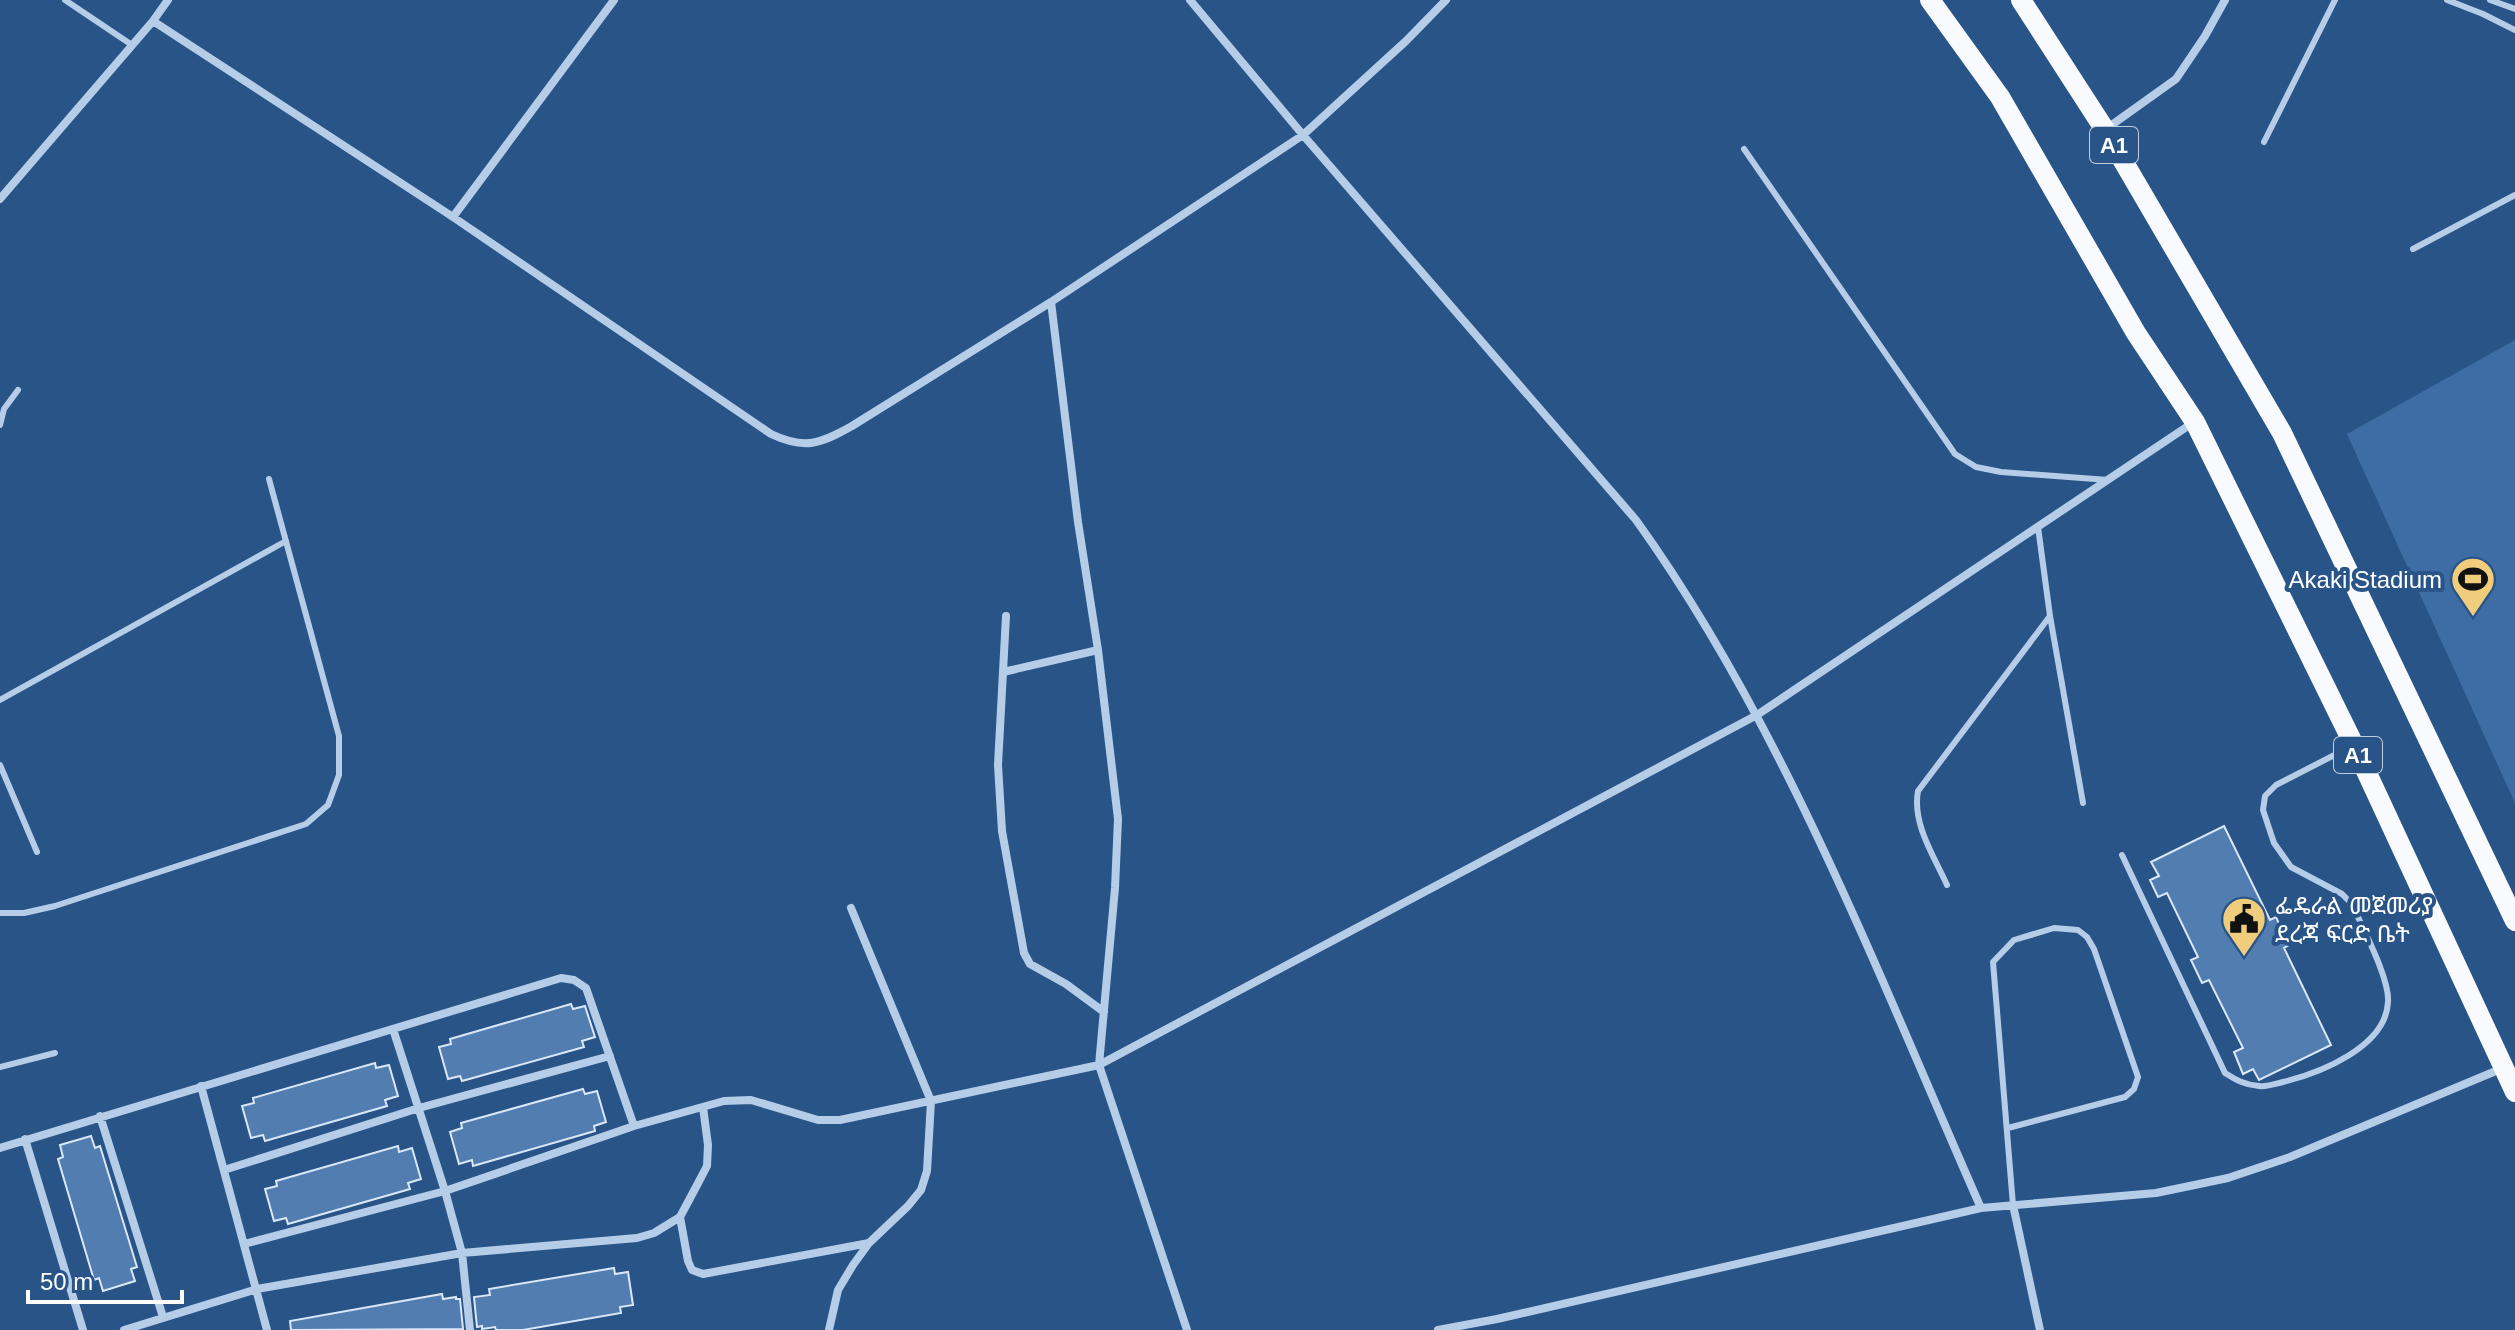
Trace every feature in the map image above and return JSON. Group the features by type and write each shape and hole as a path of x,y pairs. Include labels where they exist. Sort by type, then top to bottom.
{"main road":[{"name":"A1","path":"1930,0 2000,97 2136,333 2195,422 2354,745 2515,1092"},
{"name":"A1","path":"2021,0 2105,130 2282,433 2515,921"}],"street":[{"path":"0,199 168,0"},
{"path":"453,217 614,0"},
{"path":"1190,0 1636,520 1658,552 1757,715 1810,822 1981,1208"},
{"path":"153,21 453,217 771,434 792,444 812,444 830,438 1051,302 1303,135 1446,0"},
{"path":"2105,130 2176,79 2225,0"},
{"path":"1051,302 1118,819 1099,1065 1187,1330"},
{"path":"244,1244 445,1191 634,1126 724,1101 751,1100 818,1120 829,1120 1099,1065 1757,715 2195,422"},
{"path":"1006,616 998,765 1002,831 1024,953 1030,964 1066,984 1104,1012"},
{"path":"1003,672 1098,650"},
{"path":"829,1330 838,1290 869,1243 921,1190 927,1171 931,1101 851,908"},
{"path":"0,1148 561,978 574,980 586,988 593,1001 634,1126"},
{"path":"393,1029 462,1253 470,1330"},
{"path":"224,1170 419,1108 610,1056"},
{"path":"1438,1330 1981,1208 2156,1193 2228,1178 2290,1157 2504,1067"},
{"path":"201,1086 267,1330"},
{"path":"124,1330 257,1289 462,1253 637,1238 654,1233 680,1217 707,1166 708,1145 703,1107"},
{"path":"100,1116 163,1317"},
{"path":"25,1139 83,1330"},
{"path":"2013,1205 2040,1330"},
{"path":"680,1217 688,1261 692,1270 703,1274 869,1243"},
{"path":"1497,1319 1499,1330"}],"lane":[{"path":"65,0 132,45"},
{"path":"2264,142 2335,0"},
{"path":"2447,0 2515,30"},
{"path":"2490,0 2515,9"},
{"path":"1744,149 1955,454 1976,467 2001,472 2108,480"},
{"path":"2413,249 2515,195"},
{"path":"0,425 4,409 18,390"},
{"path":"0,913 24,913 55,906 291,829 306,824 328,805 339,775 339,736 269,479"},
{"path":"2038,527 2050,616 2083,803"},
{"path":"0,700 286,541"},
{"path":"1947,885 1918,820 1915,806 1918,791 2050,616"},
{"path":"2122,855 2225,1073 2239,1082 2262,1087 2303,1077 2350,1057 2381,1026 2389,1004 2388,989 2352,904 2342,894 2291,867 2274,843 2263,810 2265,796 2276,785 2354,745"},
{"path":"0,765 4,783 37,852"},
{"path":"2008,1128 2125,1097 2134,1089 2138,1077 2094,949 2078,930 2054,928 2014,940 1993,962 2013,1205"},
{"path":"0,1067 55,1053"}],"shaded area":[{"name":"Akaki Stadium","path":"2515,340 2515,803 2347,434"}],"building":[{"path":"2224,826 2270,920 2276,917 2289,945 2284,948 2331,1045 2259,1080 2253,1069 2243,1074 2234,1052 2243,1048 2209,980 2202,983 2191,960 2198,957 2167,893 2158,897 2150,880 2159,876 2151,862"},
{"path":"571,1004 573,1009 585,1006 595,1037 582,1041 584,1047 462,1081 460,1076 448,1079 439,1047 451,1044 450,1039"},
{"path":"375,1063 376,1068 389,1065 398,1096 385,1100 387,1106 265,1141 263,1135 251,1138 242,1106 254,1103 253,1098"},
{"path":"583,1089 585,1094 597,1091 606,1122 594,1126 595,1131 473,1166 472,1160 459,1164 450,1132 462,1128 461,1123"},
{"path":"91,1136 95,1148 100,1146 137,1267 131,1269 135,1281 103,1291 99,1278 94,1280 58,1159 63,1157 60,1145"},
{"path":"398,1146 399,1152 412,1148 421,1179 408,1183 410,1189 288,1224 286,1218 274,1221 265,1189 277,1186 276,1181"},
{"path":"614,1268 615,1274 628,1272 633,1305 620,1307 621,1313 523,1330 477,1327 474,1297 490,1295 489,1289"},
{"path":"442,1294 443,1299 460,1299 463,1329 291,1330 290,1321"}],"place":[{"name":"Akaki Stadium","path":"2473,618"},
{"name":"ፌዴራል መጀመሪያ ደረጃ ፍርድ ቤት","path":"2244,958"}]}
